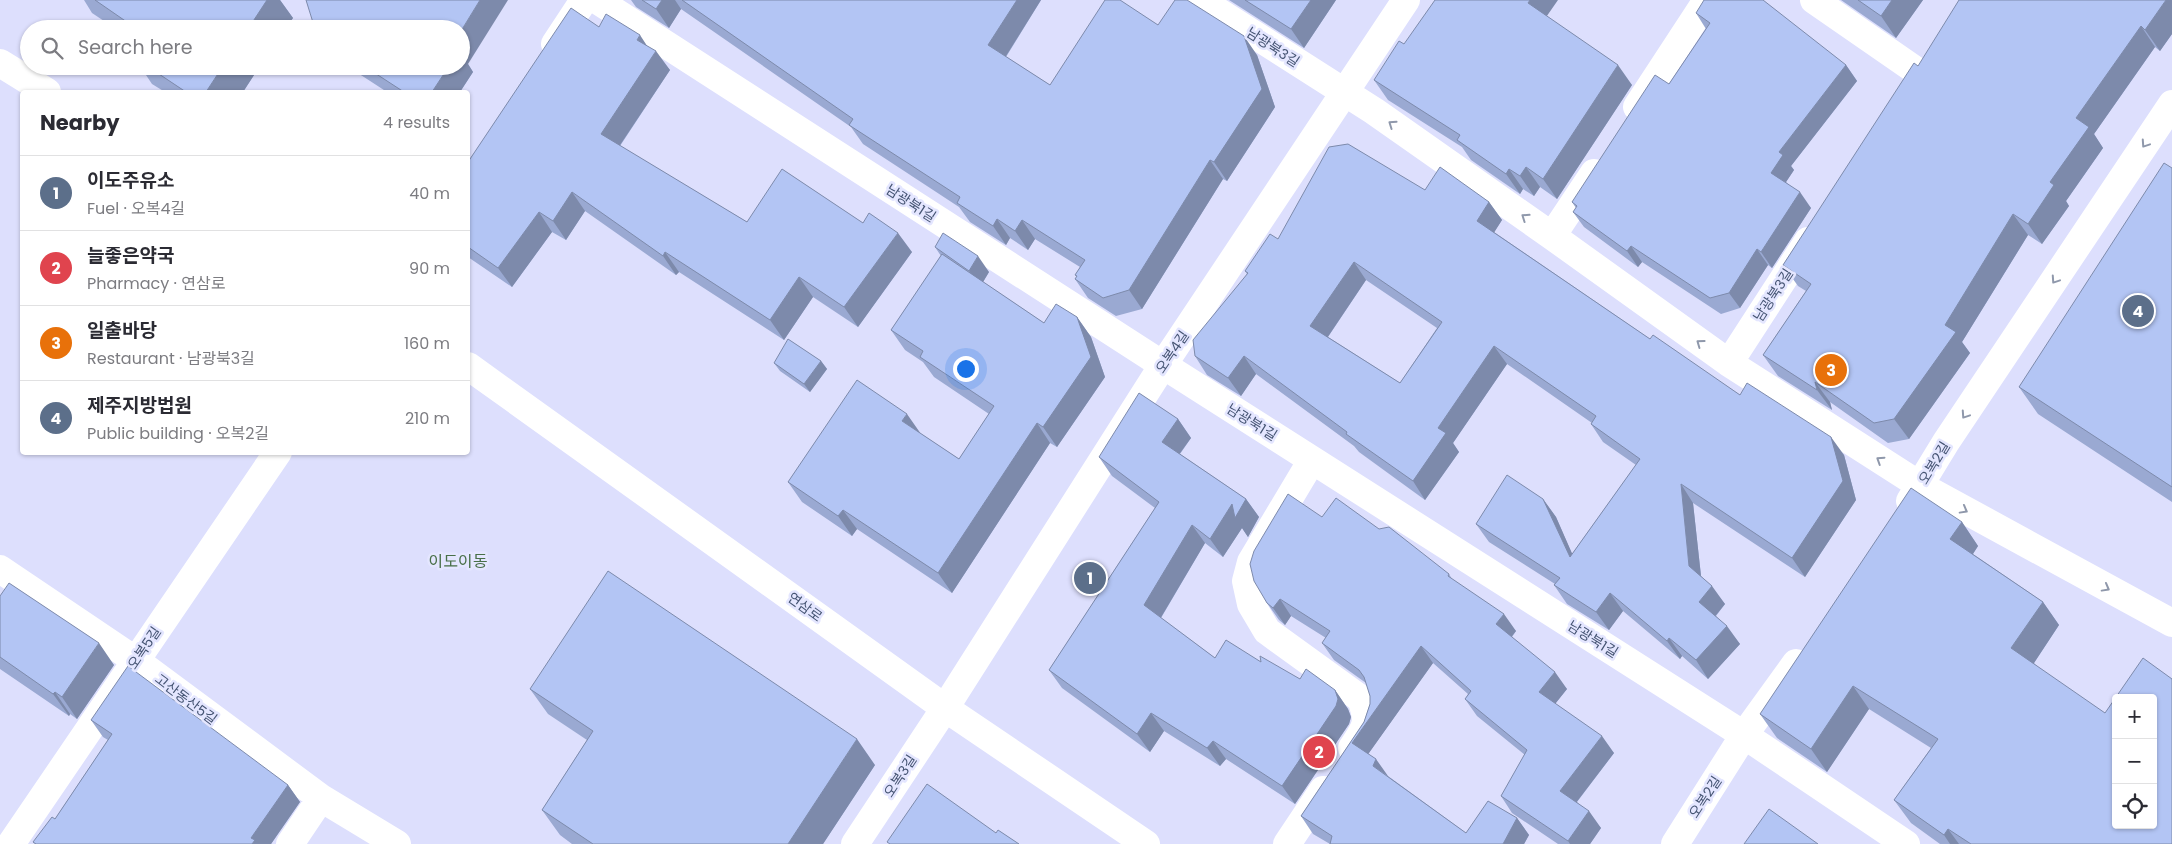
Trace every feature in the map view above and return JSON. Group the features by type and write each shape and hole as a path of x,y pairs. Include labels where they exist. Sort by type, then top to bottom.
{"street":[{"path":"540,66 584,0"},
{"name":"남광북1길","path":"597,0 1163,365 1744,735 1906,844"},
{"name":"남광북3길","path":"1200,0 1345,93 1552,236 1729,364 1921,486 2172,623"},
{"name":"오복4길","path":"946,708 1163,365 1406,0"},
{"path":"1622,130 1707,0"},
{"path":"1814,0 1918,72"},
{"path":"1902,96 1934,48"},
{"path":"0,63 44,90"},
{"name":"오복2길","path":"1898,518 1921,486 1946,442 2172,104"},
{"path":"1552,236 1606,155"},
{"name":"남광북3길","path":"1729,364 1821,222"},
{"name":"연삼로","path":"470,367 946,708 1146,844"},
{"name":"오복5길","path":"11,844 276,455"},
{"path":"1287,844 1363,731 1368,717 1361,699 1267,631 1251,604 1246,581 1251,562 1312,460"},
{"name":"고산동산5길","path":"0,569 135,660 321,798 397,844"},
{"name":"오복2길","path":"1675,844 1744,735 1813,639"},
{"name":"오복3길","path":"856,844 946,708"},
{"path":"290,844 321,798"}],"building":[{"path":"95,0 267,0 254,20 124,20"},
{"path":"306,0 480,0 468,20 312,20"},
{"path":"642,0 662,0 656,9"},
{"path":"682,0 1017,0 988,45 1050,85 1105,0 1120,0 1158,25 1175,0 1187,0 1244,36 1262,89 1214,162 1210,160 1129,290 1103,298 1075,279 1077,276 1075,275 1085,260 1022,220 1015,231 997,219 993,226 957,203 960,197 849,125 853,119"},
{"path":"1245,0 1311,0 1291,29"},
{"path":"1435,0 1530,0 1528,3 1618,65 1543,179 1526,167 1520,176 1509,169 1506,174 1457,140 1460,135 1374,80 1399,41 1404,44"},
{"path":"1704,0 1763,0 1846,65 1779,152 1783,155 1771,173 1800,192 1761,252 1757,249 1729,293 1710,298 1631,246 1627,251 1573,212 1577,206 1572,202 1655,75 1669,84 1710,23 1696,13"},
{"path":"1858,0 1892,0 1881,16"},
{"path":"1959,0 2166,0 2145,30 2141,26 2076,118 2089,127 2050,182 2054,185 2028,224 2013,214 1945,325 1956,332 1894,419 1874,423 1815,382 1817,390 1763,355 1811,284 1783,265 1914,63 1918,66"},
{"path":"571,8 599,27 606,14 640,35 637,40 656,51 601,134 747,222 782,169 863,223 869,213 898,233 844,307 799,277 770,320 665,252 663,256 572,192 553,221 539,212 498,268 470,248 470,159"},
{"path":"160,75 217,75 207,90 183,90"},
{"path":"378,75 443,75 433,90 401,90"},
{"path":"1348,144 1425,190 1440,167 1489,202 1477,221 1650,339 1653,335 1740,395 1747,383 1831,437 1843,481 1792,558 1681,484 1689,566 1712,586 1699,602 1727,626 1696,660 1669,638 1667,641 1610,593 1596,612 1554,585 1560,578 1476,524 1507,475 1543,499 1570,557 1640,459 1591,424 1596,416 1494,346 1438,428 1446,433 1413,481 1346,434 1347,432 1244,356 1228,378 1195,356 1193,340 1248,273 1245,271 1270,234 1278,239 1329,147","holes":["1354,262 1442,322 1400,383 1310,326"]},
{"path":"2164,163 2172,168 2172,487 2019,387"},
{"path":"943,233 978,256 969,271 935,247"},
{"path":"942,254 1044,323 1056,304 1077,317 1091,357 1043,427 1037,423 938,573 843,510 838,516 788,482 857,380 907,414 902,421 959,459 994,406 920,357 923,351 891,330"},
{"path":"788,339 821,361 804,384 774,363"},
{"path":"1139,393 1178,419 1162,442 1246,499 1235,518 1232,504 1210,539 1192,525 1144,605 1215,658 1226,640 1261,662 1260,656 1300,679 1306,669 1335,690 1338,699 1336,706 1282,786 1213,741 1207,748 1151,713 1137,734 1049,670 1159,502 1099,457"},
{"path":"1911,488 1962,522 1950,539 2043,602 2011,648 2105,713 2112,703 2112,829 2157,829 2157,694 2118,694 2143,658 2172,679 2172,844 1971,844 1948,829 1944,835 1894,800 1938,739 1853,686 1811,749 1760,714"},
{"path":"1288,494 1322,517 1336,498 1379,529 1389,527 1449,574 1448,576 1504,614 1496,624 1555,672 1539,692 1602,736 1560,791 1589,811 1568,841 1501,796 1527,750 1465,699 1471,691 1421,646 1352,743 1376,759 1373,766 1466,833 1488,801 1517,818 1503,844 1330,844 1332,836 1301,816 1364,722 1370,704 1370,696 1364,677 1359,670 1322,643 1330,631 1280,599 1273,608 1267,603 1254,581 1250,564 1254,551"},
{"path":"608,571 857,739 788,844 593,844 542,810 593,731 530,689"},
{"path":"9,583 99,643 62,697 55,692 53,694 0,657 0,596"},
{"path":"128,666 288,785 251,838 255,840 252,844 36,844 33,842 52,817 55,819 112,734 91,720"},
{"path":"927,784 996,833 998,830 1019,844 890,844 887,842"},
{"path":"1769,809 1818,844 1744,844"}],"place":[{"name":"제주지방법원","path":"2138,311"},
{"name":"일출바당","path":"1831,370"},
{"name":"이도주유소","path":"1090,578"},
{"name":"늘좋은약국","path":"1319,752"}],"district":[{"name":"이도이동","path":"458,561"}]}
